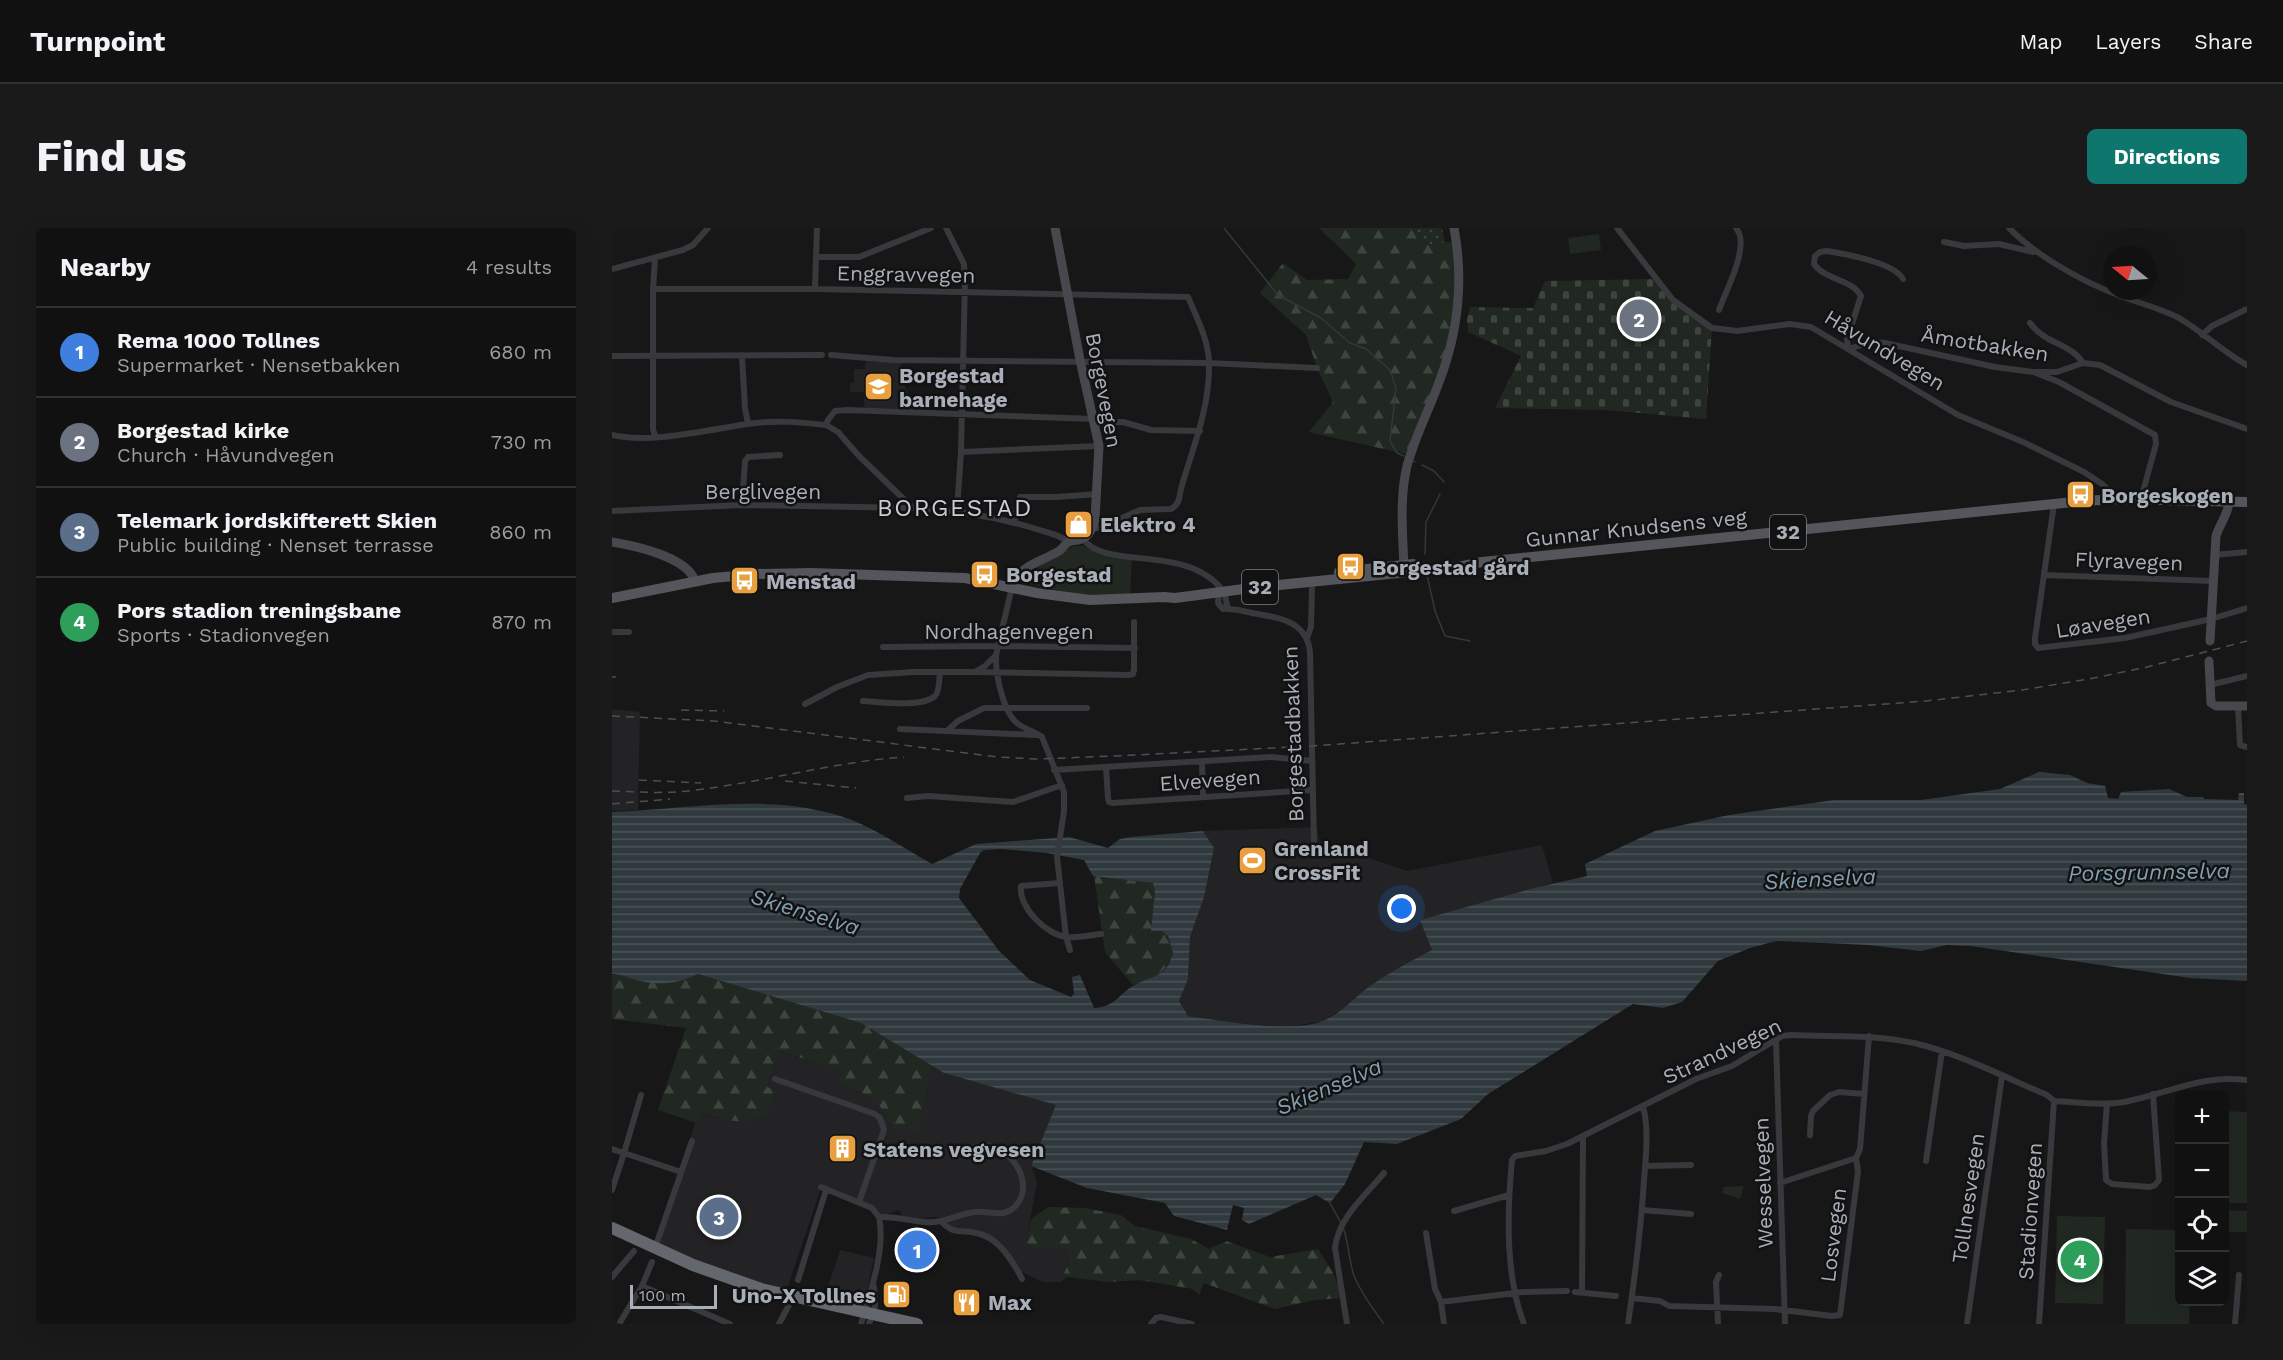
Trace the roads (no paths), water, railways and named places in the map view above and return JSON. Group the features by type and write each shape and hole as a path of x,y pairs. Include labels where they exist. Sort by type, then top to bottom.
{"highway":[{"path":"613,1229 731,1280 791,1301 886,1324"},
{"path":"867,1319 917,1324"}],"main road":[{"name":"32","path":"2049,504 2119,499 2247,502"},
{"name":"Gunnar Knudsens veg","path":"612,598 695,581 775,573 981,577 1090,600 1175,598 1219,589 1468,561 1482,562 2049,504"},
{"name":"Gunnar Knudsens veg","path":"612,605 655,590"}],"street":[{"path":"612,269 655,259 693,245 708,228"},
{"path":"815,289 817,228"},
{"path":"816,257 869,255 931,228"},
{"path":"946,228 963,264 965,292 961,452 957,510 1014,522 1058,536 1068,542"},
{"name":"Borgevegen","path":"1055,228 1099,446 1093,528"},
{"path":"1404,569 1402,506 1407,467 1418,431 1447,361 1456,322 1459,271 1454,228"},
{"name":"Håvundvegen","path":"1617,228 1673,300 1713,328 1737,331 1802,324 1817,330 1958,416 2023,442 2084,472 2119,499"},
{"path":"1719,310 1741,250 1742,238 1736,228"},
{"path":"2009,228 2037,252 2107,291 2179,318 2247,365"},
{"path":"1944,243 1964,246 1999,244 2037,252"},
{"path":"1848,350 1847,339 1861,296 1851,286 1820,270 1814,264 1815,256 1827,251 1872,261 1899,273 1903,279"},
{"path":"655,259 653,289 653,429 655,436"},
{"name":"Enggravvegen","path":"653,289 815,289 1188,297 1207,350 1209,363"},
{"path":"2202,335 2212,326 2247,309"},
{"name":"Åmotbakken","path":"2030,323 2037,333 2076,353 2083,363"},
{"name":"Åmotbakken","path":"1848,350 1871,342 1995,367 2033,372 2057,372 2083,363 2100,365 2171,402 2247,429"},
{"path":"612,356 822,355"},
{"path":"831,356 892,360 1080,360 1317,368"},
{"path":"742,357 748,424"},
{"path":"1070,950 1066,937 1057,857 1064,811 1062,785 1054,770 1047,746 1039,735 1015,721 1008,707 995,672 998,646 1013,585 1020,572 1058,552 1068,542 1083,539 1093,528 1099,528 1140,510 1176,507 1200,430 1209,363"},
{"path":"2033,372 2059,382 2155,435 2156,444 2141,499"},
{"path":"826,425 835,411 847,410 1094,421 1129,423 1151,430 1200,430"},
{"path":"612,435 631,439 748,424 795,421 826,425 838,432 859,456 913,508"},
{"path":"961,452 1099,446"},
{"path":"742,505 745,461 748,457 780,455"},
{"path":"1014,522 1020,497 1097,494"},
{"path":"2210,641 2214,555 2219,526 2227,516 2229,502"},
{"name":"Løavegen","path":"2049,504 2044,575 2035,638 2035,644 2040,649 2125,638 2211,619"},
{"name":"Berglivegen","path":"612,511 742,505 957,510"},
{"path":"1083,539 1095,550 1187,566 1201,571 1219,589"},
{"path":"612,542 640,548 677,563 691,571 695,581"},
{"path":"2214,555 2247,552"},
{"name":"Flyravegen","path":"2044,575 2213,581"},
{"path":"1307,638 1311,627 1312,588"},
{"name":"Borgestadbakken","path":"1219,589 1219,606 1281,618 1297,626 1307,638 1310,652 1314,844"},
{"path":"2211,619 2247,609"},
{"path":"805,704 837,687 868,675 995,672 1129,675 1133,674 1134,670 1134,622"},
{"path":"612,632 629,632"},
{"name":"Nordhagenvegen","path":"884,646 1135,648"},
{"path":"975,672 996,655"},
{"path":"2209,661 2211,703 2242,707 2243,746"},
{"path":"863,701 914,703 934,697 937,693 940,672"},
{"path":"2210,685 2247,676"},
{"path":"948,730 979,709 1087,708"},
{"path":"900,729 1039,735"},
{"path":"1054,770 1271,757 1312,761"},
{"path":"1202,762 1203,797"},
{"name":"Elvevegen","path":"1106,767 1109,802 1313,790"},
{"path":"907,798 928,796 1013,802 1062,785"},
{"path":"1060,883 1021,886 1020,893 1028,911 1038,922 1066,937 1101,934"},
{"name":"Strandvegen","path":"1524,1324 1515,1293 1509,1195 1512,1160 1515,1156 1557,1148 1696,1079 1732,1066 1776,1041 1791,1035 1869,1036 1914,1043 1942,1051 2048,1095 2054,1101"},
{"name":"Losvegen","path":"1784,1310 1840,1315 1858,1171 1856,1158 1860,1149 1869,1036"},
{"name":"Wesselvegen","path":"1776,1041 1785,1324"},
{"path":"1926,1161 1942,1051"},
{"name":"Tollnesvegen","path":"1967,1324 2002,1076"},
{"path":"2054,1101 2107,1104 2135,1100 2204,1080 2231,1078 2247,1080"},
{"path":"775,1079 875,1114 880,1118 884,1130 859,1202"},
{"path":"1810,1135 1811,1116 1830,1095 1839,1092 1864,1094"},
{"path":"2107,1104 2104,1143 2106,1180 2112,1184 2150,1187 2159,1180 2153,1094"},
{"path":"612,1190 641,1095"},
{"name":"Stadionvegen","path":"2039,1324 2054,1101"},
{"path":"1628,1324 1642,1210 1646,1118 1643,1106"},
{"path":"1583,1136 1579,1292 1616,1296"},
{"path":"655,1248 692,1141"},
{"path":"879,1217 897,1217 926,1222 941,1221 978,1211 1004,1213 1014,1207 1022,1196 1023,1189 1014,1163 1005,1152 987,1145 977,1145 964,1154"},
{"path":"612,1149 681,1172"},
{"name":"Losvegen","path":"1780,1183 1856,1158"},
{"path":"1645,1166 1690,1165"},
{"path":"1347,1324 1335,1248 1336,1238 1342,1223 1384,1173"},
{"path":"798,1280 824,1189 872,1208 879,1217 880,1238 867,1319"},
{"path":"1454,1211 1509,1195"},
{"path":"1642,1210 1691,1214"},
{"path":"941,1221 952,1231 978,1233 988,1237 1007,1255 1022,1280"},
{"path":"1426,1233 1435,1289 1441,1302 1444,1324"},
{"path":"612,1277 634,1251"},
{"path":"619,1324 642,1286 652,1262"},
{"path":"1718,1324 1716,1282 1719,1275"},
{"path":"2235,1324 2239,1275"},
{"path":"642,1286 730,1324"},
{"path":"1441,1302 1515,1293 1567,1292"},
{"path":"1632,1298 1660,1301 1669,1306 1784,1310"},
{"path":"779,1324 789,1305"},
{"path":"1151,1324 1156,1318 1161,1317 1192,1324"}],"water":[{"path":"2039,772 2070,775 2087,783 2105,786 2108,798 2118,799 2121,792 2169,789 2187,797 2238,800 2239,793 2244,793 2244,804 2247,805 2247,981 2190,978 1971,946 1947,945 1921,951 1868,945 1776,941 1750,948 1718,961 1682,1002 1663,1008 1633,1004 1488,1094 1461,1119 1397,1144 1364,1142 1345,1184 1330,1203 1316,1195 1249,1224 1242,1220 1244,1208 1233,1205 1227,1230 1174,1216 1165,1203 1087,1188 1031,1166 1056,1105 944,1073 861,1023 698,974 684,980 648,983 612,974 612,812 733,804 794,806 823,811 862,824 932,864 976,844 1069,837 1108,848 1120,839 1131,837 1203,831 1214,848 1204,897 1190,937 1188,979 1179,1001 1188,1016 1258,1025 1296,1026 1325,1020 1376,982 1432,950 1420,920 1534,888 1587,876 1585,864 1655,831 1729,815 1834,800 1921,800 2000,789","holes":["1001,849 1047,853 1084,860 1093,876 1153,883 1155,892 1151,931 1162,931 1168,936 1173,953 1162,972 1130,988 1107,1005 1094,1008 1080,975 1072,977 1074,994 1071,997 1030,980 999,951 959,898 960,889 980,853 984,850"]}],"waterway":[{"path":"1224,228 1278,295 1321,318 1350,343 1366,349 1390,370 1396,388 1390,441 1397,453 1404,456"},
{"path":"1422,465 1434,471 1444,482"},
{"path":"1425,554 1426,522 1440,494"},
{"path":"1427,575 1435,611 1445,636 1470,641"},
{"path":"1330,1203 1341,1223"},
{"path":"1344,1230 1354,1276 1384,1324"}],"railway":[{"path":"612,716 714,721 998,757 1036,759 1115,756 1312,746 1926,701 2022,690 2089,679 2147,667 2247,641"},
{"path":"681,710 724,711"},
{"path":"612,791 685,791 851,763 904,757"},
{"path":"639,780 701,783"},
{"path":"785,781 856,788"},
{"path":"612,804 670,799"}],"place":[{"name":"Borgestad kirke","path":"1639,319"},
{"name":"Borgestad barnehage","path":"878,387"},
{"name":"Borgeskogen","path":"2080,495"},
{"name":"Elektro 4","path":"1079,524"},
{"name":"Borgestad gård","path":"1351,567"},
{"name":"Borgestad","path":"985,574"},
{"name":"Menstad","path":"745,581"},
{"name":"Grenland CrossFit","path":"1253,860"},
{"name":"Statens vegvesen","path":"842,1149"},
{"name":"Telemark jordskifterett Skien","path":"719,1217"},
{"name":"Rema 1000 Tollnes","path":"917,1250"},
{"name":"Pors stadion treningsbane","path":"2080,1260"},
{"name":"Uno-X Tollnes","path":"897,1295"},
{"name":"Max","path":"967,1302"}],"district":[{"name":"BORGESTAD","path":"955,508"}],"water label":[{"name":"Porsgrunnselva","path":"2149,872"},
{"name":"Skienselva","path":"1820,879"},
{"name":"Skienselva","path":"805,912"},
{"name":"Skienselva","path":"1329,1087"}]}
